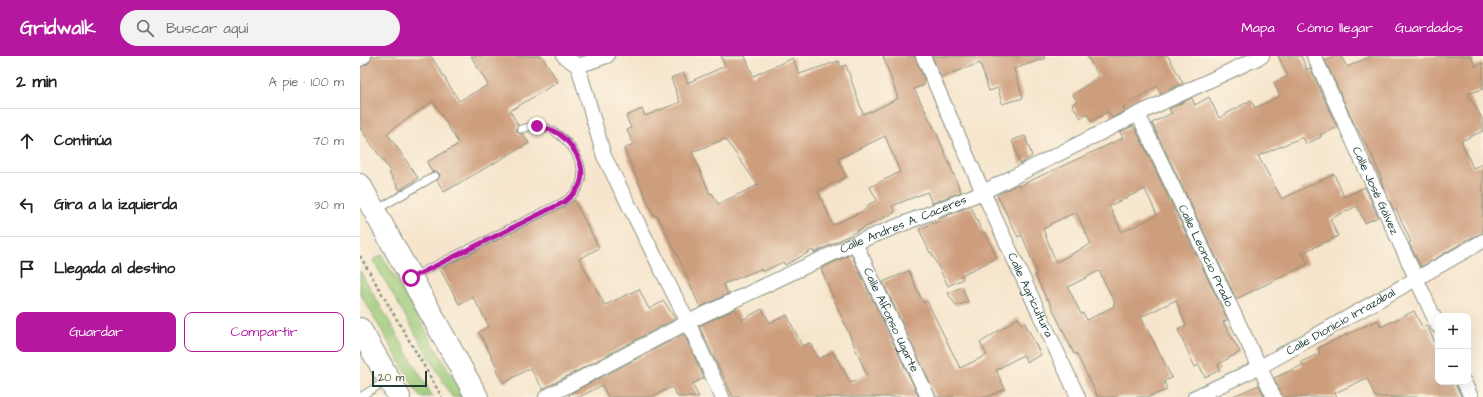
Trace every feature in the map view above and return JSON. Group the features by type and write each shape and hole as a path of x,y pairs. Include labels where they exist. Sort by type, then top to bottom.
{"highway":[{"path":"360,185 476,397"},
{"path":"360,329 393,388"}],"street":[{"path":"360,59 364,56"},
{"path":"564,56 578,66 604,156 688,322 722,397"},
{"path":"578,66 607,56"},
{"name":"Calle Agricultura","path":"923,56 983,192 1078,397"},
{"name":"Calle Andres A. Caceres","path":"546,397 688,322 855,243 983,192 1138,114 1262,56"},
{"name":"Calle José Gálvez","path":"1314,56 1435,320"},
{"name":"Calle Leoncio Prado","path":"1138,114 1274,397"},
{"name":"Calle Dionicio Irrazábal","path":"1195,397 1260,367 1483,241"},
{"name":"Calle Alfonso Ugarte","path":"855,243 928,397"},
{"path":"1465,385 1471,397"}],"lane":[{"path":"411,278 564,202 574,193 581,183 581,165 571,144 552,130 537,126 521,129"},
{"path":"374,211 435,176"},
{"path":"360,397 393,388"}],"path":[{"path":"360,256 442,397"}],"green space":[{"path":"382,255 464,397 452,397 373,260"},
{"path":"360,271 433,397 420,397 360,293"}],"building":[{"path":"372,56 431,56 459,101 488,85 471,56 542,56 558,82 510,111 518,125 516,128 517,132 523,134 529,143 444,192 437,180 440,176 439,173 435,171 432,172 427,162 459,144 433,101 387,133 418,178 400,190 389,173 391,172 360,128 360,67 369,63"},
{"path":"721,56 745,56 753,76 793,58 799,74 839,61 841,67 846,65 863,114 870,111 871,112 898,98 883,56 915,56 925,82 924,85 914,89 937,134 961,192 932,203 927,192 892,206 895,212 814,253 813,250 785,265 783,262 762,272 761,269 723,284 728,294 700,307 678,257 657,215 654,216 624,149 633,144 627,130 631,128 626,116 642,109 645,116 680,102 671,78 684,73 687,83 725,66","holes":["885,136 900,172 870,187 877,200 866,206 867,209 833,225 818,191 846,177 838,159","725,139 758,185 718,204 712,193 710,194 692,152"]},
{"path":"932,56 1044,56 1045,58 1014,69 1023,98 1002,104 998,88 989,91 980,63 941,77"},
{"path":"1087,56 1168,56 1183,83 1161,94 1157,86 1123,107 1125,111 1112,118 1108,111 1092,122 1087,114 1081,118 1072,105 1077,101 1073,95 1099,76"},
{"path":"1278,56 1301,56 1307,70 1310,68 1337,127 1306,144 1303,137 1258,156 1282,199 1334,174 1344,197 1365,187 1378,217 1365,223 1357,206 1330,219 1338,236 1302,253 1308,264 1236,299 1152,123 1172,113 1169,109 1192,98 1195,105 1209,97 1219,118 1251,100 1255,108 1280,96 1274,83 1288,76"},
{"path":"1335,56 1341,56 1347,67 1371,56 1471,56 1475,66 1483,63 1483,89 1468,94 1483,120 1483,131 1461,141 1473,168 1483,164 1483,233 1461,242 1462,243 1421,267 1409,243 1411,242 1396,209 1394,210 1380,180 1382,180 1373,158 1354,123 1325,61"},
{"path":"1133,126 1136,130 1224,312 1227,320 1223,322 1240,352 1218,364 1220,370 1205,377 1199,365 1195,367 1178,330 1186,326 1176,300 1141,317 1172,378 1164,381 1167,390 1148,397 1098,397 1076,353 1074,354 1048,299 1047,300 1035,274 1037,273 1022,235 1018,237 997,195 1018,184 1019,186 1123,138 1120,132","holes":["1145,189 1157,215 1122,232 1109,206","1076,212 1091,244 1056,262 1043,229 1051,225 1050,224","1099,271 1115,303 1113,304 1115,306 1087,320 1083,313 1081,314 1068,287"]},
{"path":"1025,136 1032,156 1020,164 1012,140"},
{"path":"574,200 599,248 579,259 605,305 639,289 649,309 664,301 675,319 543,389 530,368 504,383 496,370 498,369 479,332 489,326 473,297 459,304 440,269 565,206"},
{"path":"971,207 997,258 961,275 963,279 948,286 919,229"},
{"path":"851,254 919,397 733,397 699,326 735,309 742,320 762,309 770,323 787,315 802,346 810,343 818,359 833,352 851,383 867,375 821,269"},
{"path":"909,271 923,303 927,301 960,368 987,355 980,343 1018,318 1022,324 1025,323 1041,355 1027,362 1023,355 996,370 1005,389 987,397 936,397 883,282"},
{"path":"962,287 968,302 956,306 948,293"},
{"path":"1414,311 1422,327 1427,325 1435,343 1435,385 1456,385 1462,397 1375,397 1367,378 1335,393 1337,397 1282,397 1274,378 1303,365 1301,362 1320,353 1318,348 1378,320 1381,327"},
{"path":"684,334 704,378 692,384 699,397 678,397 672,387 652,397 608,397 602,385 580,397 570,397 569,394"},
{"path":"1259,385 1265,397 1231,397"}],"route":[{"path":"411,278 564,202 574,193 581,183 581,165 571,144 552,130 537,126"}]}
